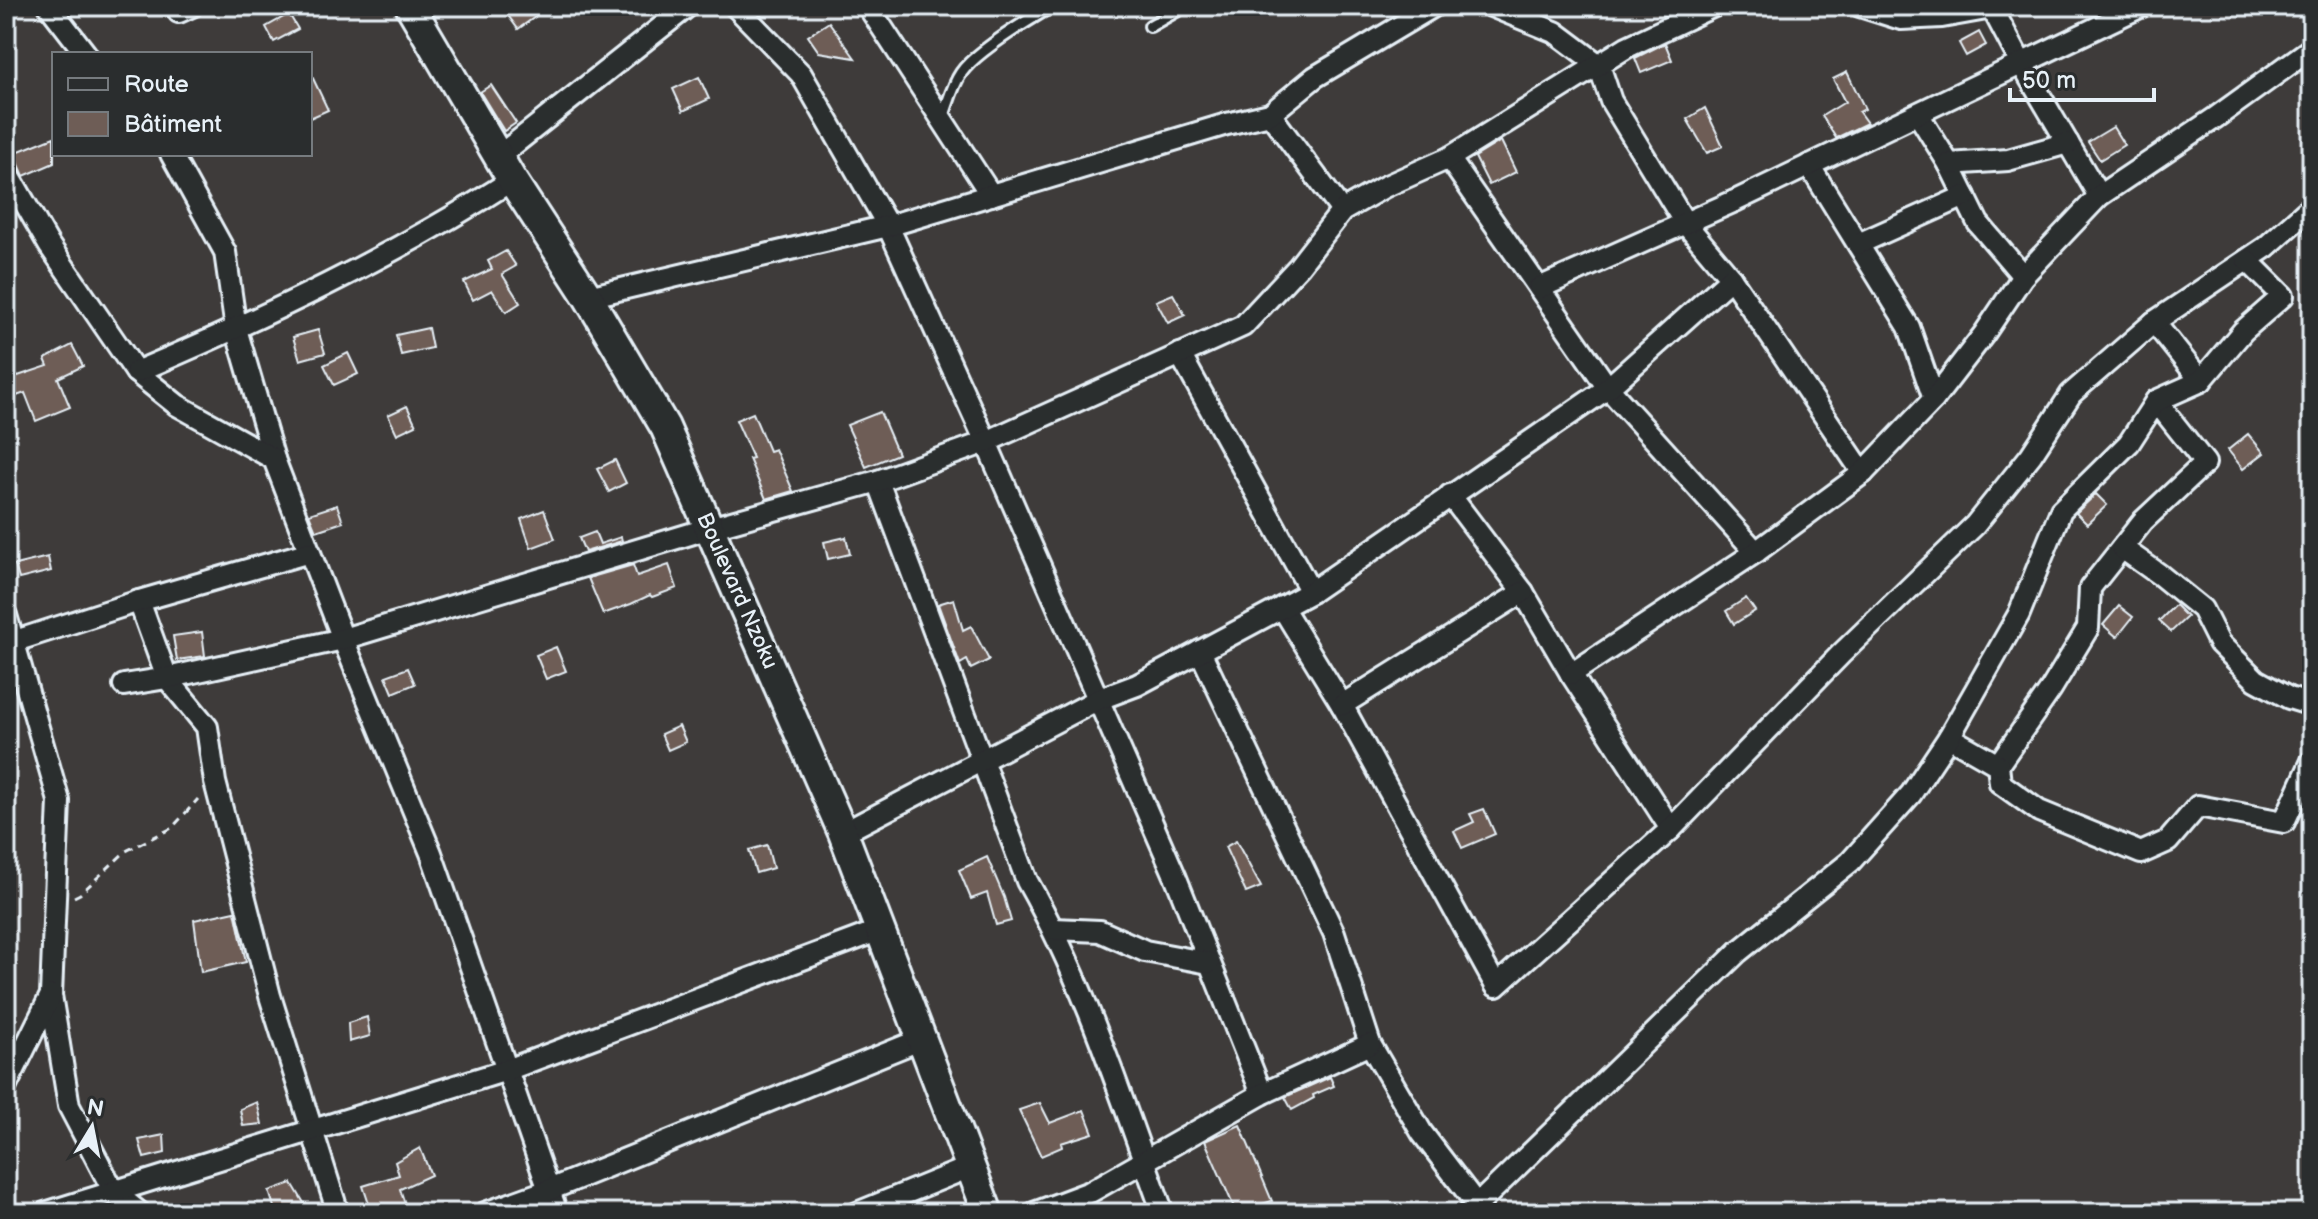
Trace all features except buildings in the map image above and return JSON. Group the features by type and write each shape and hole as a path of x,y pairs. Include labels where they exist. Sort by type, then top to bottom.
{"street":[{"path":"49,6 84,52"},
{"name":"Boulevard Nzoku","path":"410,6 505,168 588,297 665,427 843,833 988,1213"},
{"path":"136,372 236,329 417,237 505,168 688,6"},
{"path":"735,6 801,74 888,226 1176,878 1262,1094"},
{"path":"868,6 991,195"},
{"path":"588,297 888,226 1227,124 1270,114 1315,77 1434,6"},
{"path":"1491,6 1555,32 1599,65 1611,101 1685,223 1731,278 1863,473"},
{"path":"124,685 343,639 710,528 878,481 986,442 1243,326 1299,266 1342,211 1384,187 1449,158 1627,47 1714,6"},
{"path":"1860,6 1901,19 1942,17 1992,8 2099,196"},
{"path":"1539,288 1685,223 2142,6"},
{"path":"1571,674 1756,552 1863,473 1934,399 1984,334 2023,276 2099,196 2312,48"},
{"path":"1270,114 1342,211"},
{"path":"1918,114 1949,164 1978,223 2023,276"},
{"path":"1949,164 2008,160 2068,143"},
{"path":"172,156 225,252 236,329 274,459 343,639 431,853 557,1213"},
{"path":"1449,158 1608,388 1756,552"},
{"path":"1809,165 1909,327 1934,399"},
{"path":"6,170 49,245 136,372 177,405 274,459"},
{"path":"1858,244 1965,196"},
{"path":"1282,607 1342,705 1496,986 1671,829 1841,654 1975,525 2031,455 2071,394 2154,322 2266,247 2312,206"},
{"path":"1200,651 1334,933 1370,1044 1422,1133 1473,1209 1738,952 1850,862 1911,794 1949,737 2019,614 2061,510 2129,443 2156,401 2201,381 2243,331 2283,296 2247,260"},
{"path":"843,833 1097,700 1137,685 1311,592 1608,388 1731,278"},
{"path":"2154,322 2201,381"},
{"path":"1180,354 1311,592"},
{"path":"2156,401 2205,463 2143,521 2090,588 2088,628 2051,689 1998,765 2000,783 2039,811 2141,853 2168,841 2198,806 2284,822 2312,761"},
{"path":"878,481 1027,881 1054,929 1082,996 1163,1213"},
{"path":"1450,495 1523,592 1571,674 1671,829"},
{"path":"2122,548 2202,609 2219,643 2256,680 2289,698 2312,705"},
{"path":"9,642 310,552"},
{"path":"1342,705 1523,592"},
{"path":"139,601 167,678 207,727 215,782 270,996 338,1213"},
{"path":"6,615 9,642 59,801 51,995 69,1106 114,1192 140,1213"},
{"path":"1949,737 1998,765"},
{"path":"1054,929 1100,931 1145,951 1209,963"},
{"path":"45,1213 507,1070 880,930"},
{"path":"6,1086 51,995"},
{"path":"485,1213 922,1039"},
{"path":"1034,1213 1090,1192 1262,1094 1370,1044"},
{"path":"857,1213 970,1167"}],"lane":[{"path":"942,119 961,73 972,61 1052,6"},
{"path":"1150,26 1185,6"}],"path":[{"path":"55,906 80,894 126,851 172,828 215,782"}]}
